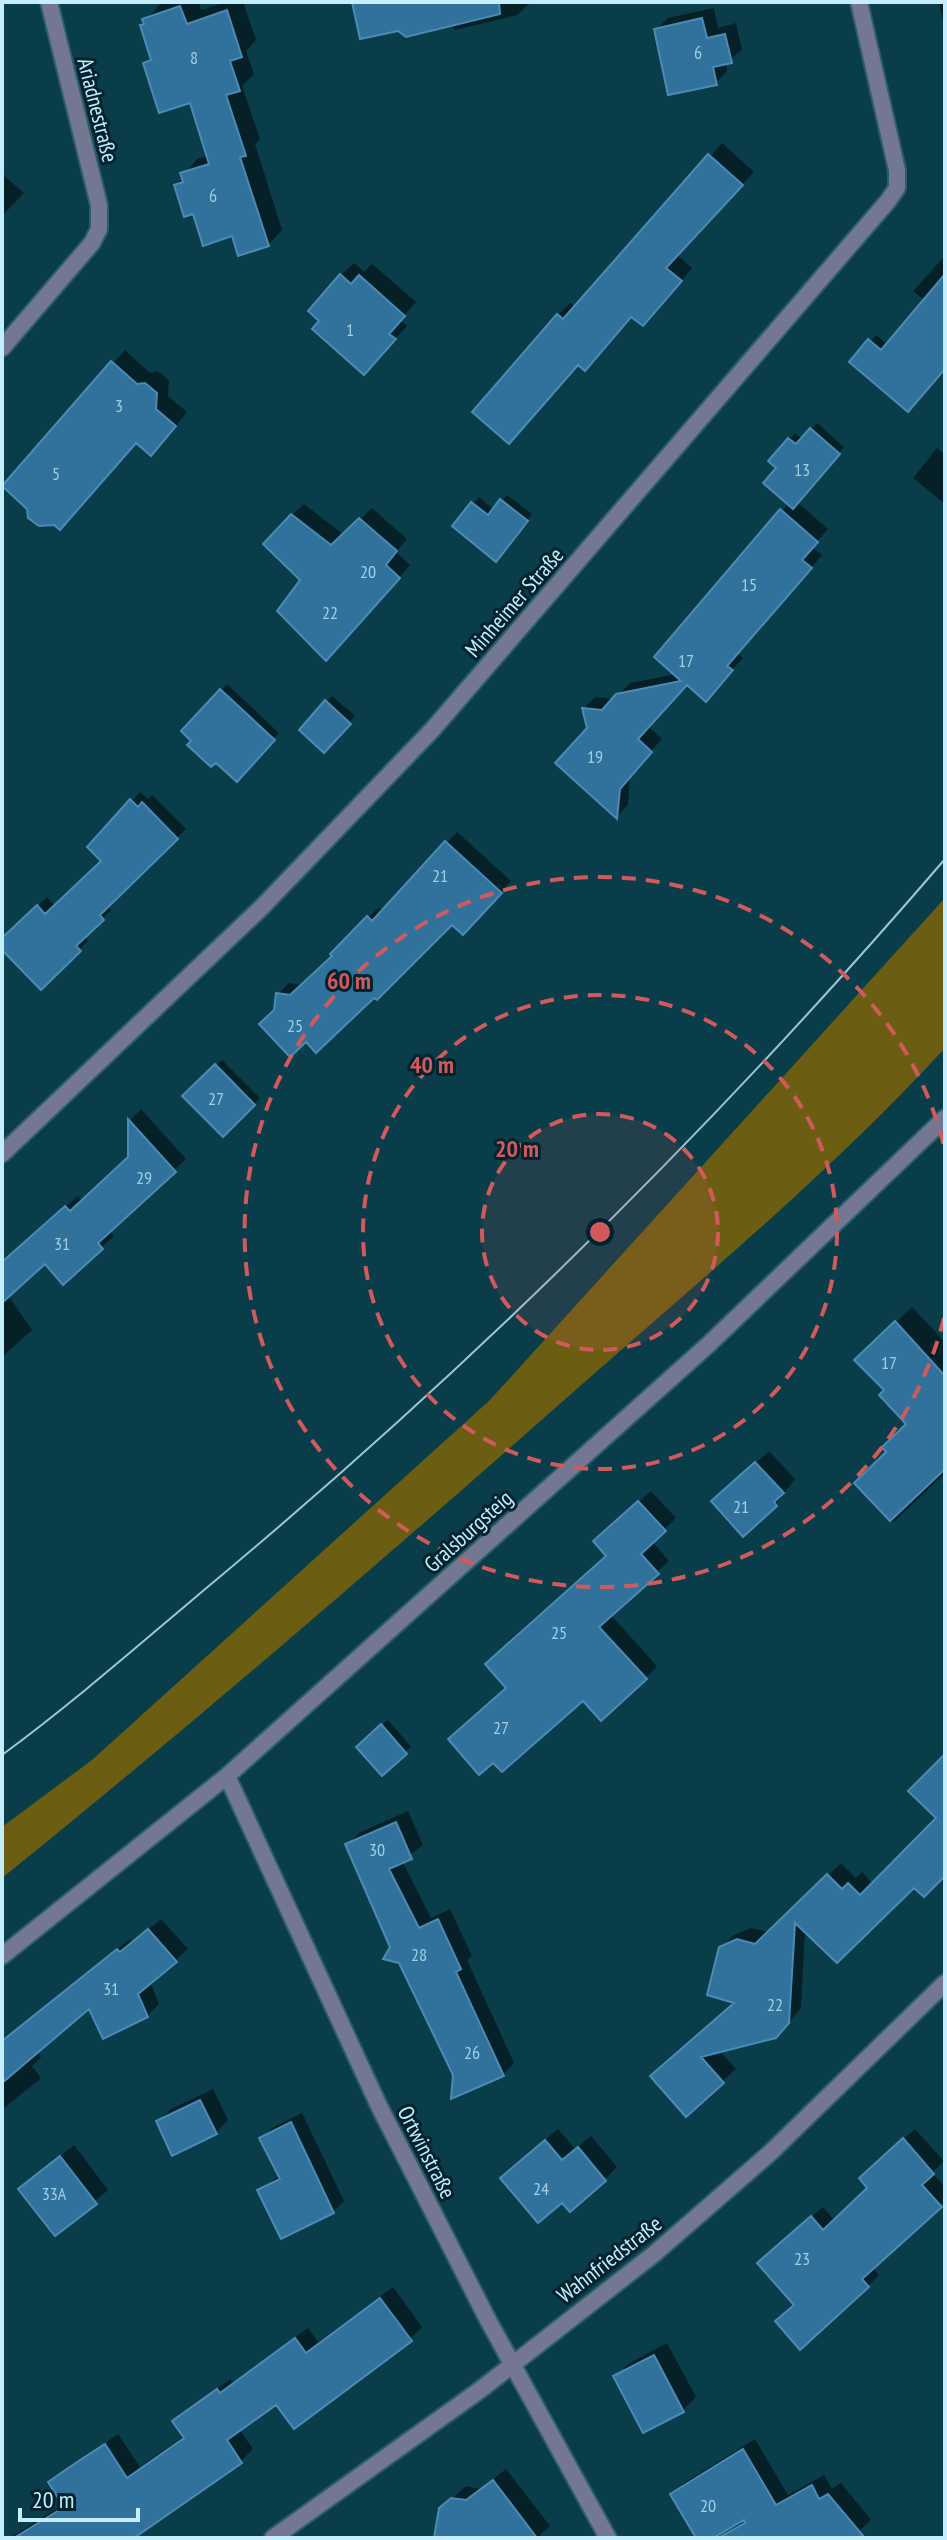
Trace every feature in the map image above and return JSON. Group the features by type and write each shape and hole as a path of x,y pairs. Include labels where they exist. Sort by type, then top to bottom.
{"street":[{"name":"Ariadnestraße","path":"2,348 92,243 99,229 99,205 49,2"},
{"name":"Minheimer Straße","path":"2,1154 262,907 433,729 888,201 897,188 897,170 859,2"},
{"name":"Gralsburgsteig","path":"2,1956 227,1776 709,1344 945,1118"},
{"name":"Ortwinstraße","path":"227,1776 379,2106 512,2364 608,2538"},
{"name":"Wahnfriedstraße","path":"273,2538 512,2364 654,2254 770,2153 945,1983"}],"shaded area":[{"path":"945,898 945,1048 902,1093 767,1222 437,1512 221,1697 2,1878 2,1827 92,1760 490,1400"}],"building":[{"path":"352,2 499,2 500,14 406,37 398,31 360,39"},
{"path":"180,6 187,24 227,10 242,57 230,61 240,91 226,95 246,156 240,157 269,246 238,256 232,236 203,246 193,214 184,217 174,185 183,182 180,173 209,164 190,103 159,113 143,63 151,60 140,25 144,24 142,19"},
{"path":"702,18 707,38 725,34 732,63 713,67 717,85 668,95 654,29"},
{"path":"708,154 743,185 666,268 682,281 643,326 631,317 585,371 578,365 509,444 472,412 557,314 563,319"},
{"path":"340,274 351,284 359,275 405,316 389,334 396,339 364,375 312,329 319,321 308,311"},
{"path":"945,274 945,369 908,412 849,362 868,339 881,350"},
{"path":"111,361 137,384 145,383 157,393 156,409 176,426 151,456 136,443 60,530 54,525 39,526 28,518 27,509 2,486"},
{"path":"810,428 840,454 793,509 763,483 776,468 768,461 788,438 796,444"},
{"path":"500,499 528,521 496,562 452,526 471,502 488,515"},
{"path":"780,509 818,542 802,560 812,568 727,666 733,670 706,702 687,685 638,739 652,752 620,789 617,819 555,763 587,728 582,708 602,710 616,694 681,681 654,657"},
{"path":"291,514 331,545 359,518 397,551 386,565 400,578 326,661 277,611 300,580 263,544"},
{"path":"220,689 275,740 237,782 216,763 211,767 187,745 191,741 181,731"},
{"path":"325,700 351,724 324,753 299,730"},
{"path":"130,799 138,807 142,802 178,839 100,915 104,920 76,946 81,951 41,990 2,950 2,938 37,905 45,914 101,861 87,847"},
{"path":"445,841 502,893 463,935 452,925 377,1000 374,998 316,1053 306,1042 290,1057 259,1024 274,1010 276,993 290,995 332,956 330,954 367,916 372,921"},
{"path":"215,1064 255,1105 223,1137 182,1096"},
{"path":"128,1119 176,1172 98,1243 103,1249 63,1285 45,1264 2,1303 2,1262 65,1206 70,1211 128,1157"},
{"path":"895,1321 945,1376 945,1469 890,1521 854,1483 886,1452 882,1447 906,1424 879,1395 884,1390 854,1360"},
{"path":"755,1462 784,1493 774,1502 777,1506 743,1537 711,1501"},
{"path":"638,1501 666,1531 641,1554 659,1574 599,1627 647,1679 601,1721 583,1701 502,1772 493,1763 479,1775 448,1739 506,1688 485,1664 606,1556 593,1541"},
{"path":"381,1724 407,1754 382,1776 356,1747"},
{"path":"945,1754 945,1876 924,1897 914,1888 837,1963 795,1923 789,2023 776,2038 701,2057 724,2083 686,2117 650,2076 734,2003 707,1995 719,1947 737,1939 755,1944 827,1874 842,1889 848,1883 860,1895 936,1818 908,1791"},
{"path":"396,1822 412,1859 389,1869 419,1928 438,1919 461,1969 456,1972 504,2076 451,2099 453,2075 399,1963 383,1959 390,1947 345,1844"},
{"path":"148,1929 177,1962 138,1994 148,2017 103,2039 89,2009 2,2083 2,2041 117,1949 120,1952"},
{"path":"200,2100 217,2134 172,2156 156,2121"},
{"path":"291,2122 334,2213 281,2239 257,2190 280,2179 259,2138"},
{"path":"903,2138 934,2174 922,2185 942,2207 862,2279 869,2287 800,2350 775,2321 794,2305 757,2263 811,2216 823,2230 867,2188 859,2178"},
{"path":"545,2140 562,2160 578,2147 606,2181 570,2212 562,2203 538,2223 500,2178"},
{"path":"60,2156 97,2204 55,2236 18,2189"},
{"path":"380,2298 412,2341 294,2429 276,2405 227,2440 242,2463 134,2538 14,2538 64,2507 48,2482 77,2462 105,2444 127,2478 184,2438 172,2421 217,2389 220,2393 295,2338 306,2353"},
{"path":"654,2355 684,2412 643,2433 613,2376"},
{"path":"743,2449 776,2505 812,2485 819,2499 828,2494 865,2538 718,2538 745,2523 744,2520 713,2538 696,2538 670,2494"},
{"path":"493,2480 537,2538 434,2538 439,2508 451,2498 466,2500"}],"tram line":[{"path":"2,1755 107,1672 308,1501 500,1327 773,1052 945,859"}]}
